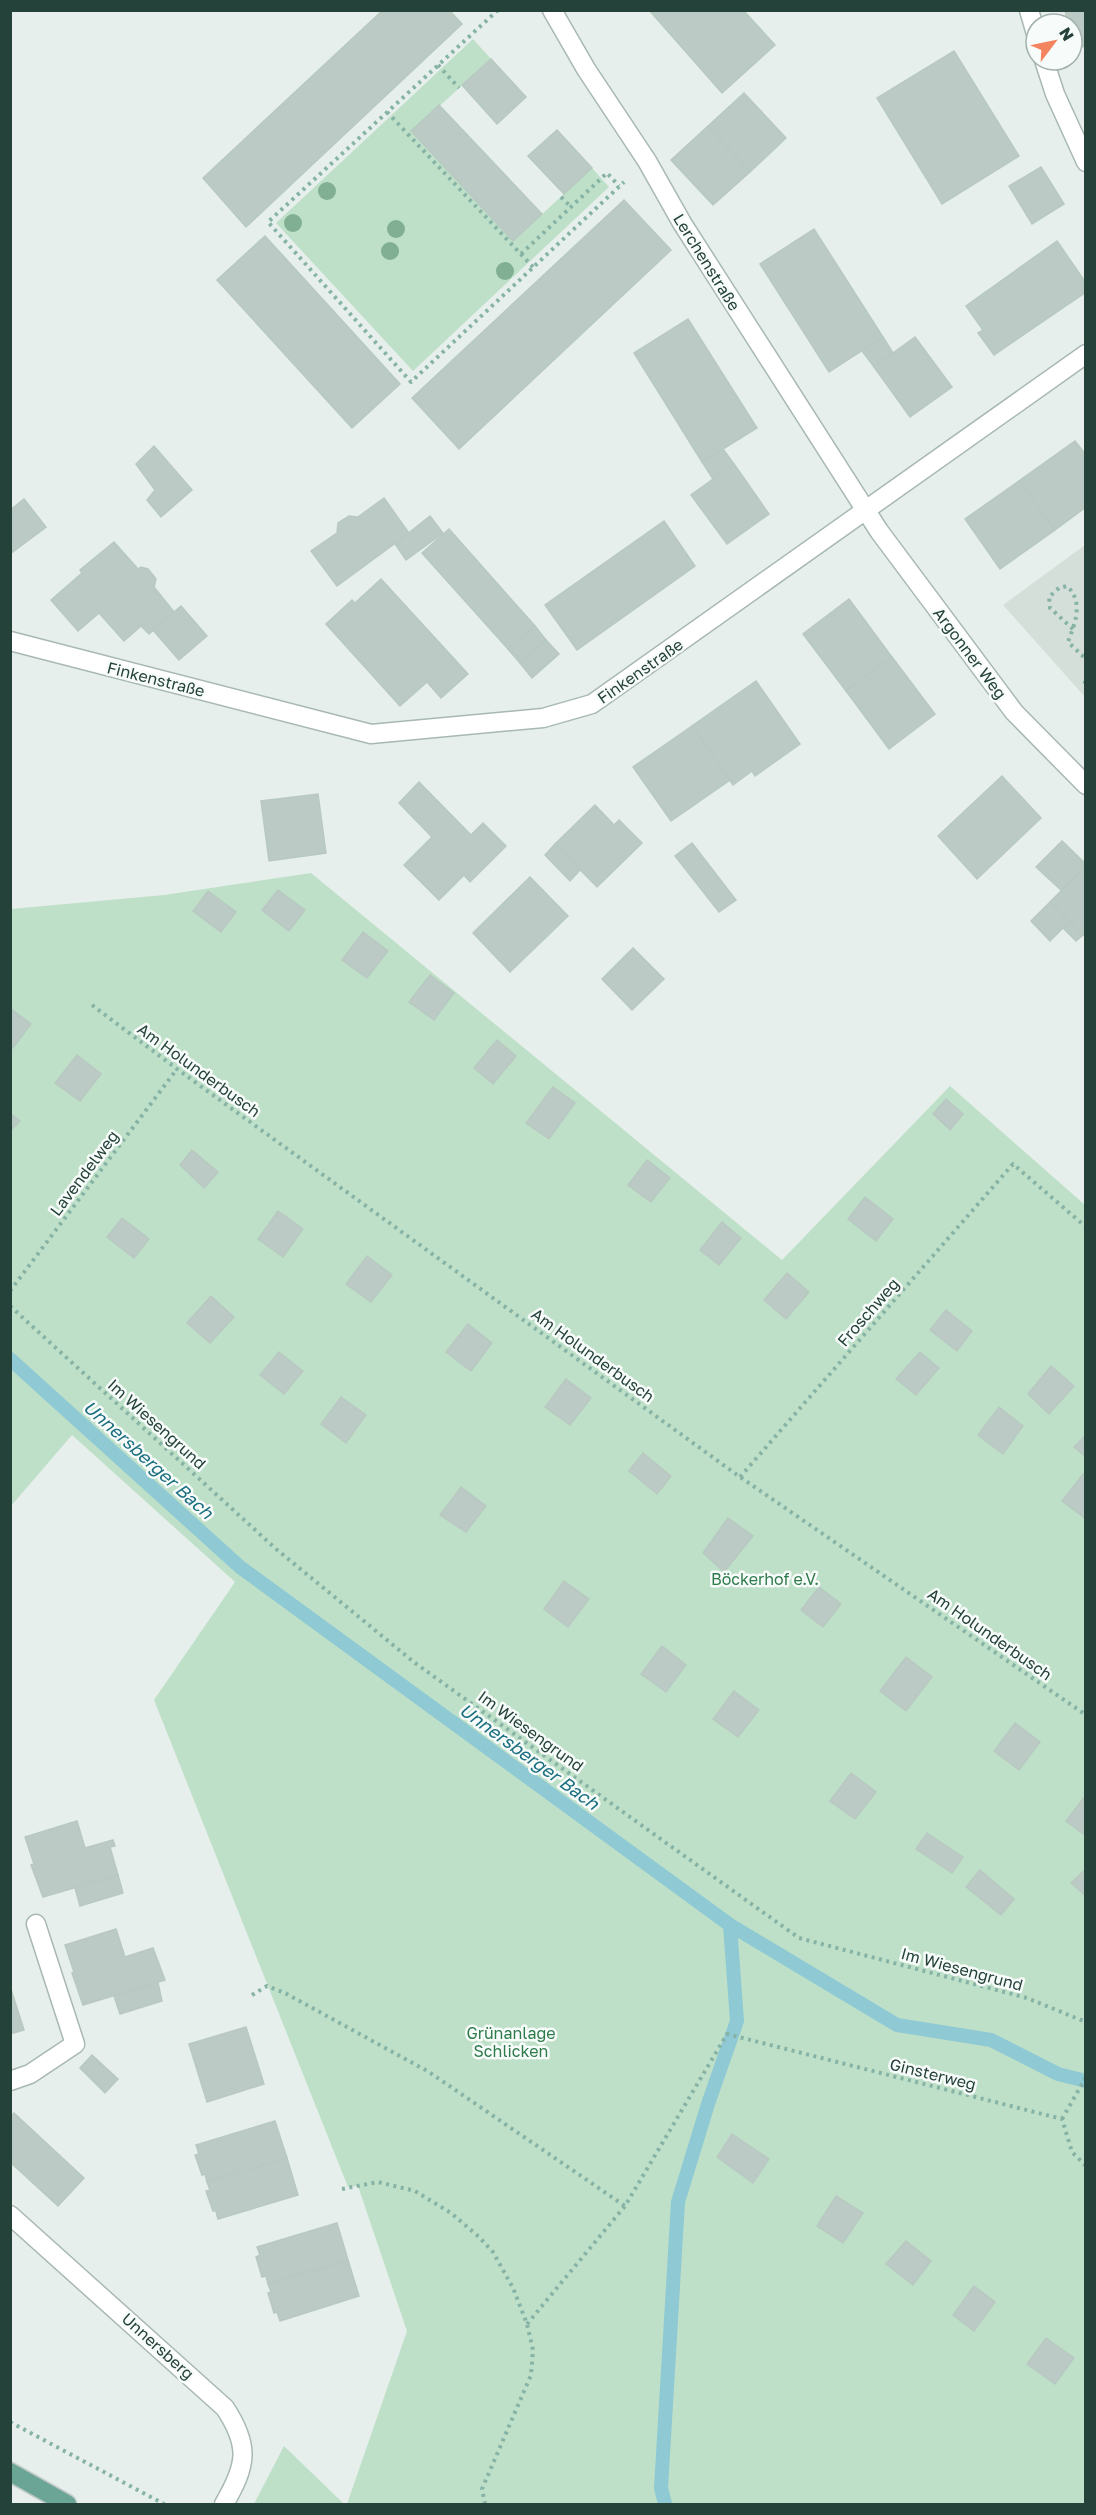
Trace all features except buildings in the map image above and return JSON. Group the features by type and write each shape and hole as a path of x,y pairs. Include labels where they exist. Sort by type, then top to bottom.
{"main road":[{"path":"10,2472 67,2505"}],"street":[{"name":"Lerchenstraße","path":"552,10 586,69 647,161 688,232 866,510"},
{"path":"1048,72 1055,94 1086,162"},
{"name":"Finkenstraße","path":"10,641 371,734 543,718 592,704 1086,354"},
{"name":"Argonner Weg","path":"866,510 1014,712 1086,785"},
{"path":"10,2081 30,2074 75,2044 36,1924"},
{"name":"Unnersberg","path":"10,2215 225,2408 237,2426 244,2452 235,2481 224,2505"}],"path":[{"path":"498,10 268,222 411,382 647,161"},
{"path":"438,65 459,88"},
{"path":"387,112 533,267"},
{"path":"521,254 607,173 619,186"},
{"path":"561,197 571,207"},
{"path":"1073,629 1050,608 1049,597 1059,588 1067,586 1074,592 1077,616 1073,629 1068,642 1086,659"},
{"path":"1086,682 1083,684 1086,687"},
{"name":"Am Holunderbusch","path":"93,1005 177,1069 740,1477 1086,1715"},
{"name":"Lavendelweg","path":"10,1292 177,1069"},
{"name":"Froschweg","path":"740,1477 1013,1164 1086,1227"},
{"name":"Im Wiesengrund","path":"10,1306 276,1549 406,1656 799,1938 1027,1998 1086,2022"},
{"path":"252,1995 267,1986 285,1993 429,2072 625,2206 527,2325"},
{"name":"Ginsterweg","path":"625,2206 727,2034 1062,2119"},
{"path":"1086,2077 1062,2119 1072,2152 1086,2166"},
{"path":"342,2189 378,2182 415,2192 451,2213 493,2252 513,2288 527,2325 533,2350 531,2374 482,2488 484,2505"},
{"path":"10,2422 164,2505"}],"shaded area":[{"path":"1085,545 1085,697 1003,605"}],"green space":[{"path":"473,39 491,59 411,132 513,241 592,168 609,187 413,371 276,223"},
{"name":"Böckerhof e.V.","path":"311,873 782,1260 950,1086 1085,1205 1085,2504 347,2504 407,2331 358,2186 348,2187 154,1700 235,1582 72,1435 11,1506 11,909 164,895"},
{"path":"284,2446 344,2504 254,2504"}],"waterway":[{"name":"Unnersberger Bach","path":"10,1359 240,1567 730,1925 897,2025 991,2040 1058,2074 1086,2081"},
{"path":"665,2504 661,2488 678,2202 708,2104 737,2021 730,1925"}],"park label":[{"name":"Grünanlage Schlicken","path":"511,2042"}]}
